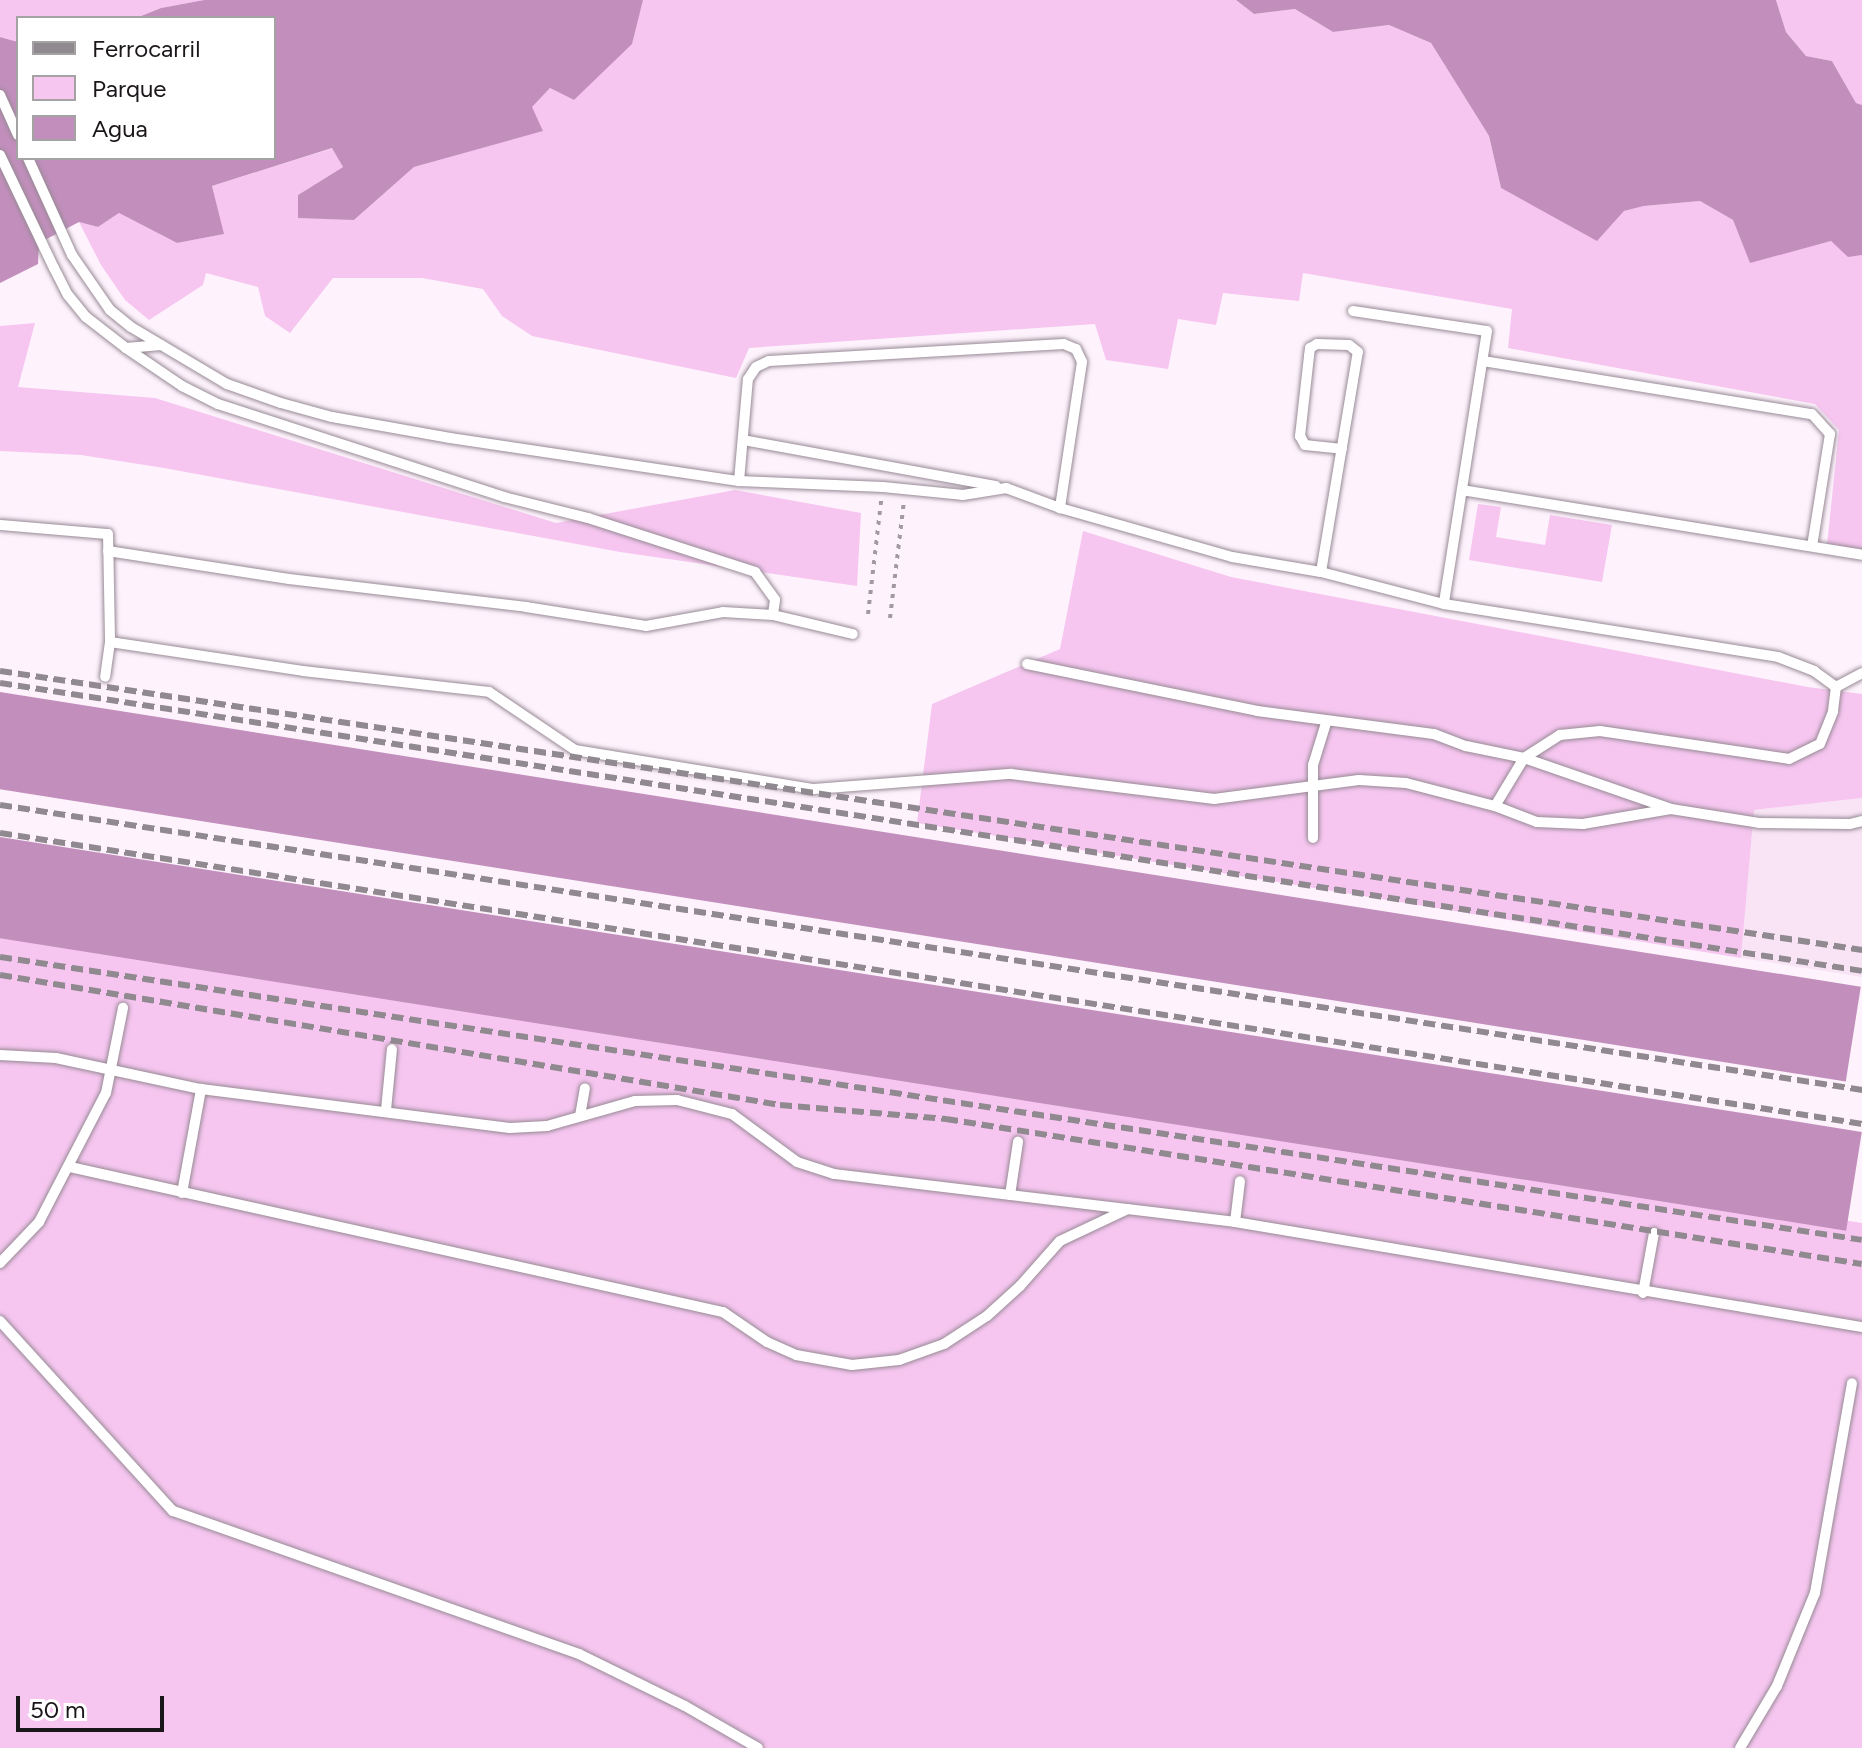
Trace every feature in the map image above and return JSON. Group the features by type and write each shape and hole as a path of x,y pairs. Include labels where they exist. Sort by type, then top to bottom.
{"lane":[{"path":"0,95 16,131"},
{"path":"0,155 68,295 86,317 182,386 218,404 504,497 588,518 755,572 775,600 773,615"},
{"path":"29,160 72,255 110,310 227,384 332,417 739,481 883,487 963,495 1006,488"},
{"path":"1353,311 1487,331 1444,604"},
{"path":"739,481 748,379 756,367 769,361 1064,344 1076,349 1082,362 1060,508"},
{"path":"1321,572 1342,449 1358,352 1349,345 1317,344 1310,348 1300,436 1305,445 1342,449"},
{"path":"126,348 161,345"},
{"path":"1483,361 1812,414 1830,434 1812,546"},
{"path":"743,440 1006,488 1060,508 1232,557 1321,572 1444,604 1778,657 1814,671 1836,687"},
{"path":"1462,490 1862,555"},
{"path":"0,525 108,534 110,642 105,677"},
{"path":"108,551 289,579 526,607 646,626 709,614 773,615 853,634"},
{"path":"110,642 303,671 489,692 575,750 814,789 1011,774 1214,799 1359,780 1406,783 1495,806 1537,822 1583,824 1671,809"},
{"path":"1027,664 1326,723 1434,734 1466,746 1524,758 1671,809 1759,823 1850,824 1862,821"},
{"path":"1836,687 1862,673"},
{"path":"1495,806 1524,758 1560,735 1600,731 1789,759 1820,744 1833,711 1836,687"},
{"path":"1313,838 1313,765 1326,723"},
{"path":"0,1263 39,1222 106,1093 123,1008"},
{"path":"386,1110 392,1049"},
{"path":"0,1055 56,1058 201,1089 510,1128 547,1126 635,1101 677,1100 732,1114 747,1122 779,1151 816,1170 1235,1222 1643,1293 1862,1327"},
{"path":"580,1116 585,1088"},
{"path":"182,1193 201,1089"},
{"path":"1010,1195 1018,1142"},
{"path":"70,1167 723,1312 767,1342 796,1355 852,1365 899,1360 944,1344 998,1306 1060,1241 1130,1208"},
{"path":"1235,1222 1240,1181"},
{"path":"1643,1293 1654,1233"},
{"path":"0,1321 173,1511 579,1654 685,1706 758,1748"},
{"path":"1740,1748 1777,1686 1815,1593 1852,1383"}],"path":[{"path":"868,614 883,487"},
{"path":"890,618 905,490"}],"shaded area":[{"path":"1862,798 1862,977 1741,958 1754,810"}],"green space":[{"path":"0,0 204,0 161,8 141,16 16,16 16,41 0,37"},
{"path":"643,0 1236,0 1254,14 1295,9 1333,32 1389,25 1431,43 1489,136 1501,188 1597,240 1624,211 1700,201 1733,220 1750,262 1831,241 1848,256 1862,255 1862,551 1827,545 1839,430 1815,404 1508,348 1512,309 1303,273 1299,301 1223,293 1216,325 1178,319 1168,369 1106,360 1095,324 749,348 736,378 532,336 502,316 483,289 422,278 333,278 290,333 265,316 258,287 206,273 203,285 149,320 125,300 101,265 79,222 98,227 119,213 177,243 223,234 212,186 333,148 343,167 298,195 354,220 414,167 542,131 531,107 550,88 574,100 631,44"},
{"path":"1776,0 1862,0 1862,105 1856,103 1832,61 1806,56 1786,32"},
{"path":"35,323 18,387 155,398 556,523 735,490 861,513 857,586 620,552 164,468 81,455 0,451 0,326"},
{"path":"1478,504 1501,507 1496,537 1545,545 1550,515 1612,525 1602,582 1469,560"},
{"path":"1083,531 1231,577 1808,687 1862,694 1862,798 1754,810 1741,958 917,823 932,704 1060,649"},
{"path":"0,937 1862,1223 1862,1748 0,1748"}],"water":[{"path":"204,0 643,0 632,44 574,100 550,88 532,107 543,131 414,167 354,220 298,218 298,195 343,167 332,148 212,186 224,234 177,243 119,213 98,227 79,222 39,243 38,264 0,283 0,37 16,41 16,160 276,160 276,16 141,16 161,8"},
{"path":"1236,0 1776,0 1786,32 1806,56 1832,61 1856,103 1862,105 1862,255 1848,257 1831,241 1750,263 1733,220 1700,201 1624,211 1597,241 1501,188 1489,136 1431,43 1389,25 1333,32 1295,9 1254,14"},
{"path":"0,692 1861,987 1846,1082 0,789"},
{"path":"0,837 1862,1132 1846,1231 0,938"}],"railway":[{"path":"0,671 1862,950"},
{"path":"0,683 1862,971"},
{"path":"0,805 1862,1090"},
{"path":"0,833 1862,1124"},
{"path":"0,957 1862,1240"},
{"path":"0,975 780,1105 946,1119 1862,1264"}]}
